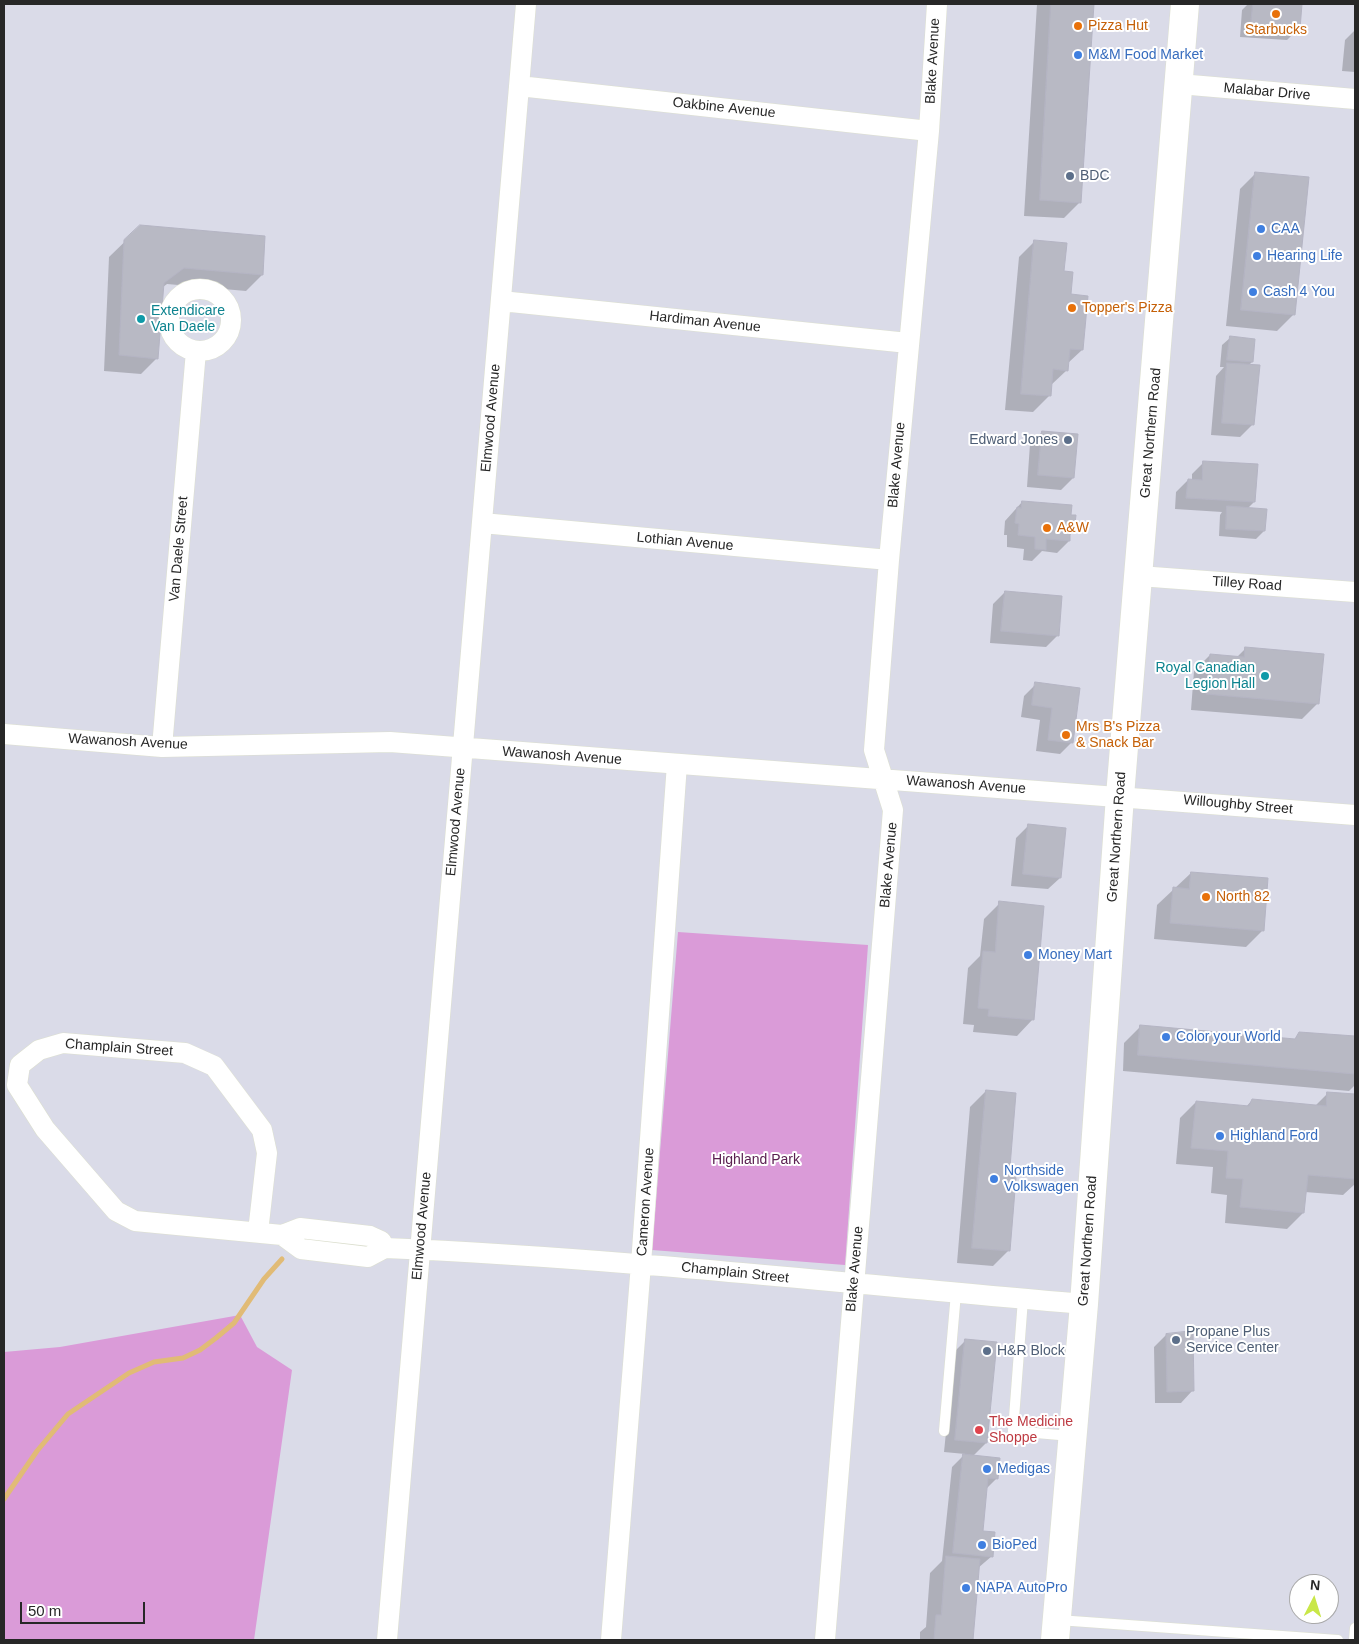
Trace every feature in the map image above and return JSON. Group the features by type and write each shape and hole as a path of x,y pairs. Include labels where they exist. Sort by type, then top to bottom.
{"main road":[{"name":"Great Northern Road","path":"1056,1630 1084,1304 1120,796 1186,4"}],"street":[{"name":"Elmwood Avenue","path":"387,1640 526,4"},
{"name":"Blake Avenue","path":"825,1640 893,810 874,750 888,560 929,131 937,4"},
{"name":"Malabar Drive","path":"1180,84 1355,99"},
{"name":"Oakbine Avenue","path":"519,86 929,131"},
{"name":"Hardiman Avenue","path":"501,301 908,343"},
{"name":"Van Daele Street","path":"162,747 196,350"},
{"name":"Lothian Avenue","path":"482,523 888,560"},
{"name":"Tilley Road","path":"1139,576 1355,592"},
{"name":"Wawanosh Avenue","path":"4,734 162,747 390,742 1120,796"},
{"name":"Cameron Avenue","path":"611,1640 641,1264 677,764"},
{"name":"Willoughby Street","path":"1120,796 1355,815"},
{"name":"Champlain Street","path":"258,1232 267,1154 262,1130 214,1066 186,1053 63,1043 39,1050 20,1065 17,1085 45,1129 116,1211 135,1221 282,1235 300,1228 370,1236 381,1241 385,1248 641,1264 853,1285 1084,1304"}],"lane":[{"path":"944,1431 956,1293"},
{"path":"1023,1299 1013,1431 1072,1436"},
{"path":"1354,1640 1355,1628"},
{"path":"1056,1630 1338,1640"}],"green space":[{"name":"Highland Park","path":"678,932 868,945 845,1265 652,1250"},
{"path":"240,1315 257,1347 292,1370 254,1640 4,1640 4,1352 60,1347"}],"building":[{"path":"1051,4 1094,4 1081,203 1040,200"},
{"name":"Starbucks","path":"1253,4 1302,4 1300,29 1251,25"},
{"path":"1255,172 1309,177 1295,315 1241,310"},
{"name":"Extendicare Van Daele","path":"140,225 265,236 263,275 184,268 164,283 158,359 119,355 124,240"},
{"path":"1034,240 1067,243 1064,271 1073,272 1071,294 1088,296 1083,350 1070,349 1068,371 1053,369 1051,396 1021,394"},
{"path":"1230,336 1255,339 1253,362 1227,360"},
{"path":"1227,363 1260,365 1254,425 1222,423"},
{"path":"1042,431 1078,434 1074,478 1038,475"},
{"path":"1203,461 1258,464 1255,502 1186,498 1188,479 1202,480"},
{"name":"A&W","path":"1022,501 1072,505 1071,515 1076,515 1074,533 1070,532 1070,541 1046,539 1046,550 1035,549 1035,537 1018,535 1019,524 1015,523 1017,507 1021,508"},
{"path":"1227,506 1267,509 1265,531 1226,529"},
{"path":"1005,591 1062,596 1059,636 1001,631"},
{"name":"Royal Canadian Legion Hall","path":"1245,647 1324,654 1319,704 1206,694 1210,654 1244,657"},
{"path":"1035,682 1080,688 1073,743 1048,740 1052,708 1032,705"},
{"path":"1028,824 1066,828 1061,878 1023,874"},
{"path":"1191,872 1268,878 1264,931 1170,923 1173,887 1189,889"},
{"path":"999,901 1044,906 1034,1020 988,1016 989,1009 978,1008 983,951 995,952"},
{"path":"1140,1025 1295,1039 1299,1032 1355,1036 1355,1074 1138,1055"},
{"path":"986,1090 1016,1093 1010,1167 1016,1178 1010,1251 972,1248"},
{"path":"1327,1092 1355,1094 1355,1179 1308,1175 1304,1213 1240,1207 1243,1179 1226,1178 1228,1151 1191,1148 1196,1101 1249,1106 1252,1099 1326,1106"},
{"path":"1193,1331 1194,1391 1167,1392 1166,1334"},
{"path":"965,1339 997,1342 987,1443 955,1440"},
{"path":"963,1454 1000,1458 998,1479 988,1478 983,1531 995,1532 993,1557 953,1553"},
{"path":"946,1556 980,1559 973,1640 934,1640 936,1615 941,1615"}],"waterway":[{"path":"4,1499 37,1451 68,1414 129,1373 154,1362 183,1358 200,1350 234,1323 264,1279 282,1259"}],"place":[{"name":"Starbucks","path":"1276,14"},
{"name":"Pizza Hut","path":"1078,26"},
{"name":"M&M Food Market","path":"1078,55"},
{"name":"BDC","path":"1070,176"},
{"name":"CAA","path":"1261,229"},
{"name":"Hearing Life","path":"1257,256"},
{"name":"Cash 4 You","path":"1253,292"},
{"name":"Topper's Pizza","path":"1072,308"},
{"name":"Extendicare Van Daele","path":"141,319"},
{"name":"Edward Jones","path":"1068,440"},
{"name":"A&W","path":"1047,528"},
{"name":"Royal Canadian Legion Hall","path":"1265,676"},
{"name":"Mrs B's Pizza & Snack Bar","path":"1066,735"},
{"name":"North 82","path":"1206,897"},
{"name":"Money Mart","path":"1028,955"},
{"name":"Color your World","path":"1166,1037"},
{"name":"Highland Ford","path":"1220,1136"},
{"name":"Northside Volkswagen","path":"994,1179"},
{"name":"Propane Plus Service Center","path":"1176,1340"},
{"name":"H&R Block","path":"987,1351"},
{"name":"The Medicine Shoppe","path":"979,1430"},
{"name":"Medigas","path":"987,1469"},
{"name":"BioPed","path":"982,1545"},
{"name":"NAPA AutoPro","path":"966,1588"}]}
